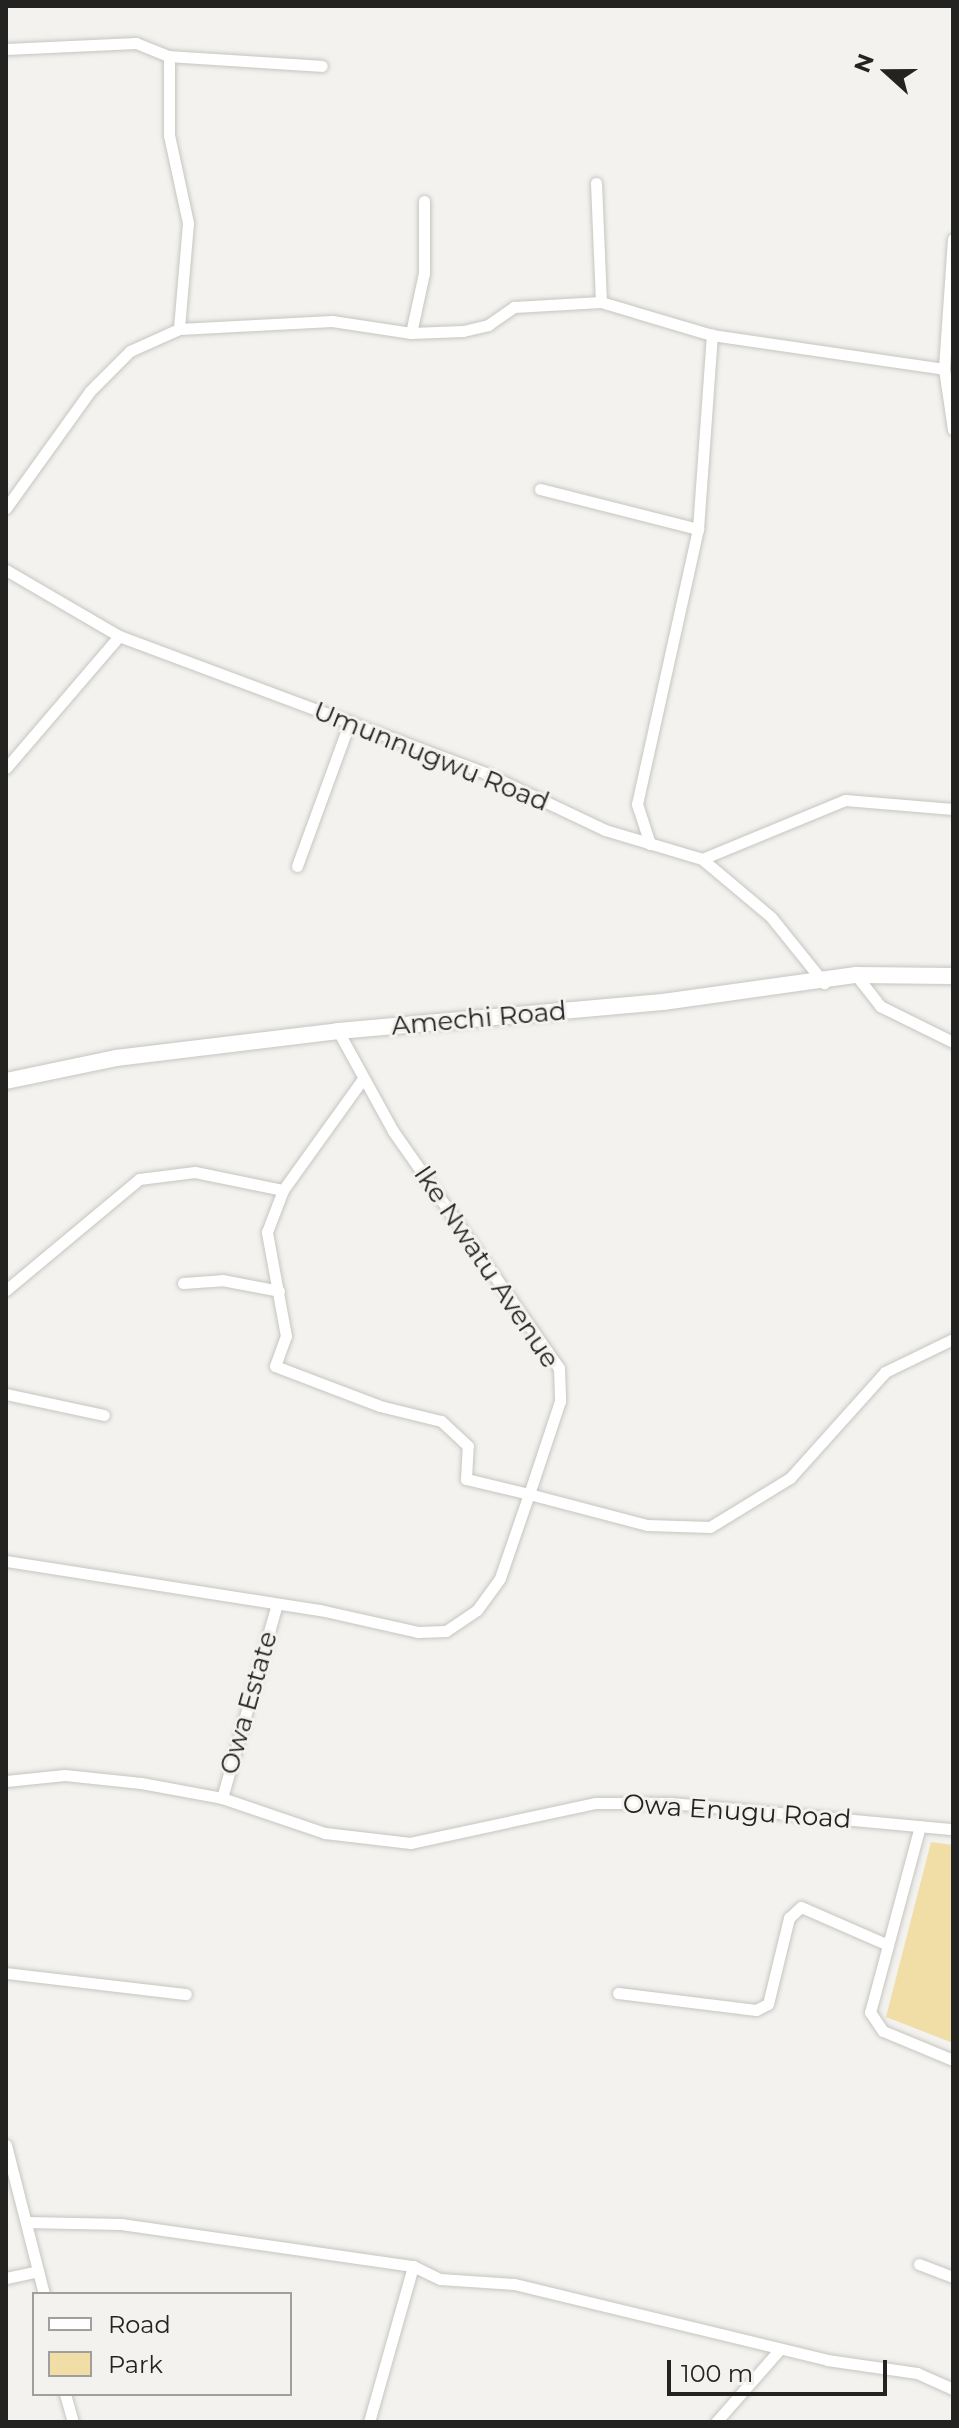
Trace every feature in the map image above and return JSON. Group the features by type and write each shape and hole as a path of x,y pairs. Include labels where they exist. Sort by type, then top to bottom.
{"main road":[{"name":"Amechi Road","path":"6,1081 116,1058 338,1031 824,983 856,975 953,976"}],"street":[{"path":"6,49 136,43 169,56 322,66"},
{"path":"169,56 169,135 188,223 179,329"},
{"path":"596,183 601,302"},
{"path":"411,333 424,273 424,201"},
{"path":"953,239 944,369 949,382 953,429"},
{"path":"6,508 90,391 130,351 179,329 332,321 411,333 488,325 514,307 601,302 712,335 944,369"},
{"path":"650,844 637,804 698,529 712,335"},
{"path":"540,489 698,529"},
{"name":"Umunnugwu Road","path":"6,570 119,636 350,721 650,844 702,859 771,917 824,983"},
{"path":"6,768 119,636"},
{"path":"297,866 350,721"},
{"path":"702,859 845,800 953,809"},
{"path":"856,975 880,1006 953,1042"},
{"name":"Ike Nwatu Avenue","path":"6,1561 276,1607 320,1610 418,1632 465,1624 500,1578 560,1401 559,1368 362,1080 338,1031"},
{"path":"362,1080 283,1190 267,1232 286,1336 275,1366 380,1406 441,1421 468,1446 466,1479 647,1525 710,1527 790,1478 885,1372 953,1339"},
{"path":"6,1290 139,1179 195,1172 283,1190"},
{"path":"183,1283 222,1280 279,1291"},
{"path":"6,1394 104,1415"},
{"name":"Owa Estate","path":"222,1798 276,1607"},
{"name":"Owa Enugu Road","path":"6,1781 85,1776 222,1798 325,1833 410,1843 595,1803 671,1803 953,1829"},
{"path":"920,1826 888,1945 873,2019 883,2031 953,2060"},
{"path":"618,1993 756,2010 768,2004 789,1918 801,1907 888,1945"},
{"path":"6,1973 186,1994"},
{"path":"6,2145 43,2292"},
{"path":"27,2222 121,2224 413,2266 440,2279 514,2284 780,2349 917,2373 953,2389"},
{"path":"919,2264 953,2277"},
{"path":"369,2422 413,2266"},
{"path":"6,2278 38,2271"},
{"path":"716,2422 780,2349"},
{"path":"66,2396 73,2422"}],"green space":[{"path":"931,1842 953,1845 953,2043 886,2017"}]}
